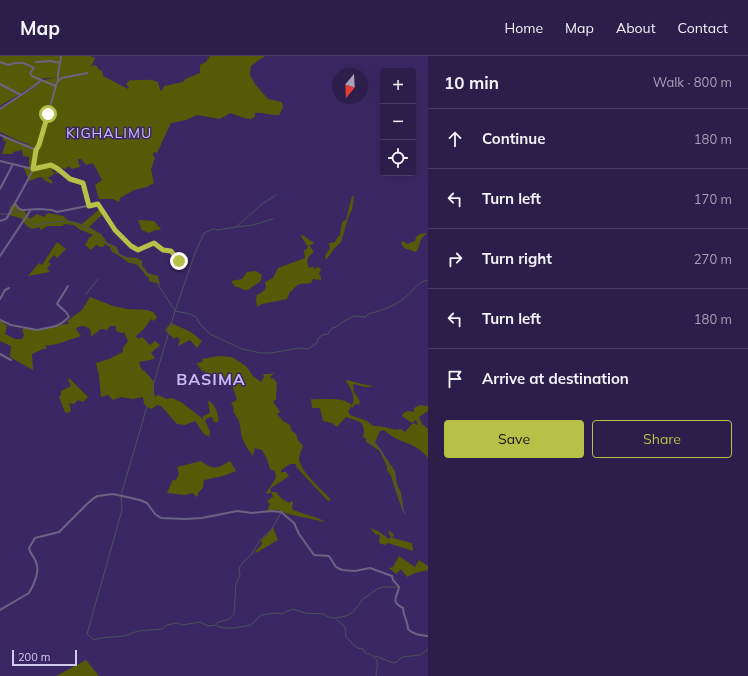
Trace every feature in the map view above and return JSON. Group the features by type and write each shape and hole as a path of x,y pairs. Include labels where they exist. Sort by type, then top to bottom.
{"street":[{"path":"0,221 6,219 25,187 33,169 36,150 41,140 53,102 58,81 61,56"},
{"path":"36,62 51,61 60,63"},
{"path":"0,62 8,65 17,62 26,64 34,68 30,73 32,75 56,86"},
{"path":"58,81 62,78 87,73"},
{"path":"0,109 41,80"},
{"path":"0,84 20,95"},
{"path":"0,135 36,150"},
{"path":"0,161 14,163 33,169 51,165 70,179 83,183 89,206"},
{"path":"0,189 14,163"},
{"path":"15,204 21,210 40,209 57,212 98,204 115,230 135,249 138,250 154,243 163,250 171,251 180,263"},
{"path":"0,256 30,210"},
{"path":"0,320 11,326 35,330 41,330 60,324 69,317 57,304 68,286"},
{"path":"0,298 5,290 9,288"},
{"path":"0,354 11,360"},
{"path":"0,610 29,593 32,588 37,572 37,566 28,548 35,538 59,532 90,501 98,496 113,494 147,503 155,514 161,518 202,518 237,511 252,513 272,511 281,512 290,518 294,523 299,534 314,555 329,556 336,567 345,571 355,572 370,568 392,576 393,580 399,587 395,602 403,608 404,617 408,623 408,629 412,633 420,636 428,636"}],"shaded area":[{"path":"0,56 90,56 95,58 91,67 94,65 97,66 98,69 102,71 103,76 128,89 129,88 126,84 130,80 147,80 158,82 160,90 162,91 164,86 183,82 185,79 200,73 200,65 206,62 210,56 265,56 251,66 250,75 255,84 268,99 282,102 283,108 279,115 255,113 255,117 251,119 230,113 220,119 197,115 186,120 171,123 157,153 154,152 153,155 155,158 151,169 154,183 147,187 134,190 120,198 119,202 113,199 99,199 95,185 102,180 93,163 86,165 81,159 78,159 80,167 72,169 68,166 66,169 56,165 52,171 54,173 59,170 60,172 47,177 52,181 52,184 40,177 29,181 24,168 29,168 29,157 23,156 22,150 13,152 13,154 2,154 6,142 3,140 3,135 18,142 35,146 19,141 0,132 0,108 34,88 40,81 57,77 40,79 33,86 0,106"},
{"path":"352,196 354,197 352,210 349,215 341,242 326,260 325,256 330,248 329,243 335,242 340,235 342,222 346,220"},
{"path":"15,202 20,208 19,211 23,209 30,219 37,214 44,217 48,213 63,216 69,221 82,224 102,207 105,212 89,227 101,234 107,242 106,243 116,247 119,254 126,257 137,258 142,261 142,265 148,273 158,276 160,284 149,281 149,278 136,264 129,263 112,252 110,247 105,244 103,247 96,245 91,250 85,245 89,238 93,235 79,229 74,225 64,224 63,226 47,226 41,230 39,227 32,229 30,228 21,218 9,215 10,207"},
{"path":"138,220 154,221 161,229 149,233 142,230"},
{"path":"427,233 421,239 416,252 404,248 401,243 403,241 407,244 415,241 416,237 420,234"},
{"path":"301,235 314,242 312,245 309,245 314,252 310,255 308,263 309,268 313,266 314,269 318,267 321,269 319,274 321,280 313,279 311,283 299,284 290,292 287,299 262,304 257,307 257,295 264,291 266,287 265,282 273,278 278,268 305,258 304,250 308,247"},
{"path":"57,242 66,249 57,258 54,255 48,262 51,264 47,268 50,272 28,276 39,263 42,265"},
{"path":"256,271 262,275 260,282 248,290 235,287 231,281 242,279 247,272"},
{"path":"90,297 113,306 153,312 157,317 154,321 151,319 144,329 136,336 138,339 142,337 150,345 155,341 160,345 151,353 155,358 152,360 139,362 140,366 154,382 155,397 158,395 167,399 172,398 181,402 203,419 203,416 210,413 208,402 210,401 214,405 217,411 218,422 214,422 212,417 205,420 210,432 209,437 204,434 195,421 185,425 177,424 161,406 157,405 152,409 146,406 144,404 143,397 133,399 121,397 113,400 108,395 101,397 99,375 96,363 109,359 123,352 123,348 128,341 124,332 122,333 116,331 116,326 110,326 107,330 101,329 92,336 91,331 88,328 84,326 78,327 76,329 81,336 57,344 45,346 47,348 32,354 33,370 10,357 11,346 0,341 0,320 7,326 5,334 15,339 22,339 24,335 22,330 25,327 42,330 63,324 69,324 67,321 82,310"},
{"path":"171,323 191,332 202,341 197,348 190,340 178,346 180,339 176,337 174,339 165,330"},
{"path":"218,356 232,357 246,366 253,376 261,382 264,377 263,374 270,374 274,372 270,378 274,379 277,383 276,400 273,401 280,412 277,414 283,421 290,425 291,430 296,434 298,440 303,446 299,458 303,469 331,500 328,501 299,470 299,468 297,469 296,464 290,464 281,470 281,472 286,472 289,476 271,488 270,487 276,478 275,471 270,469 262,450 255,448 253,456 242,438 239,421 233,411 234,408 231,403 237,400 229,376 219,380 219,377 214,374 207,374 204,371 203,372 196,363 203,362 202,359"},
{"path":"69,378 88,397 83,402 78,400 74,404 69,403 71,411 68,413 65,412 59,397 61,395 61,391 71,386 68,380"},
{"path":"346,381 373,386 365,387 353,384 354,392 360,401 359,405 355,404 353,408 352,406 348,411 350,415 367,421 373,426 401,429 405,432 413,423 418,425 416,420 412,423 402,416 404,413 408,411 414,412 414,408 420,405 428,406 428,411 419,417 422,424 428,429 428,458 421,450 395,438 384,430 380,431 375,442 395,471 397,484 401,493 403,511 391,476 387,470 380,451 366,442 366,439 369,440 363,437 363,425 358,421 346,417 337,427 332,423 323,421 320,408 312,408 311,399 338,399 352,405 353,396"},
{"path":"201,461 209,466 216,467 230,461 236,471 223,476 204,480 203,488 196,497 193,493 185,495 167,493 173,479 175,481 179,474 177,467"},
{"path":"270,487 271,492 268,494 266,493"},
{"path":"271,492 276,492 282,499 289,503 292,501 293,510 325,522 288,514 278,510 267,511 270,504 267,501 273,497"},
{"path":"273,527 278,540 256,553 255,552 262,544 261,540"},
{"path":"370,528 378,531 389,539 391,537 388,532 390,531 394,535 392,537 393,538 412,543 413,551 388,543 385,545 379,543 380,535 375,534"},
{"path":"399,556 415,567 419,560 428,566 428,570 415,573 407,577 401,569 396,574 389,568 393,567"},
{"path":"86,660 99,676 56,676"}],"waterway":[{"path":"276,195 262,204 236,227 217,230 213,229 204,233 195,253 175,311 121,495 122,510 87,634 94,640 124,636 138,631 162,629 167,625 176,623 183,625 200,622 208,626 216,625 218,622 230,619 234,614 236,584 240,575 239,568 251,555 260,540 271,530 281,513"},
{"path":"11,213 20,212 31,223 36,225 69,221 77,223 93,232 105,242 116,247 119,254 140,264 146,272 157,280 159,286 175,311 190,314 196,317 200,324 210,334 242,349 261,353 271,353 300,348 308,349 317,343 318,339 322,335 328,334 332,328 354,316 366,317 368,314 391,306 406,297 417,285 428,280"},
{"path":"0,214 8,214"},
{"path":"236,227 253,225 273,219"},
{"path":"86,294 98,279"},
{"path":"366,441 377,445 394,473 398,494 402,500 402,508 405,514"},
{"path":"336,618 346,616 353,612 363,599 377,589 383,587 397,587"},
{"path":"217,626 234,628 251,625 261,615 276,613 281,614 293,609 305,613 324,614 328,617 335,618 345,627 346,637 357,648 363,649 365,653 376,659 376,676"},
{"path":"375,656 394,663 402,657 420,655 428,649"}],"district":[{"name":"KIGHALIMU","path":"109,133"},
{"name":"BASIMA","path":"211,379"}],"route":[{"path":"48,114 39,145 36,150 33,169 51,165 70,179 83,183 89,206 98,204 115,230 127,240 131,246 138,250 154,243 163,250 171,251 179,261"}]}
